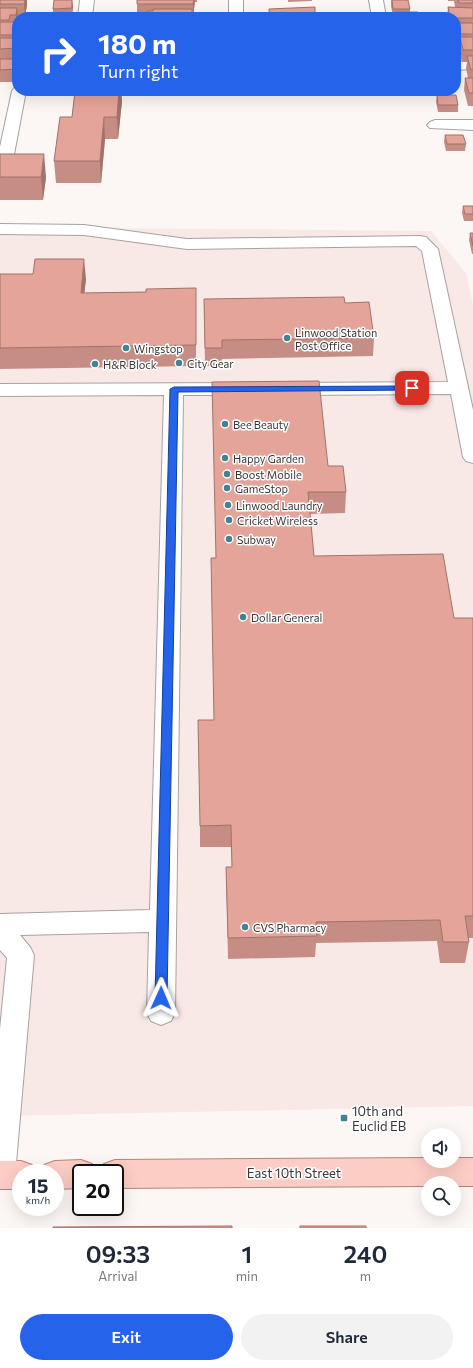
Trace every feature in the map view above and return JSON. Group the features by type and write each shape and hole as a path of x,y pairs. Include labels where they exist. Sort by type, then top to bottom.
{"main road":[{"name":"East 10th Street","path":"124,1174 473,1172"},
{"path":"0,1175 12,1175"}],"street":[{"path":"86,12 87,0"},
{"path":"236,0 236,12"},
{"path":"376,0 378,12"},
{"path":"461,66 473,66"},
{"path":"4,165 13,96"},
{"path":"435,125 473,125"},
{"path":"0,229 84,230 187,244 420,241 430,249 473,457"},
{"path":"0,390 459,388"},
{"path":"161,1013 174,389"},
{"path":"0,925 163,921"},
{"path":"0,932 21,956 0,1175"}],"shaded area":[{"path":"0,227 431,231 466,273 473,305 473,1106 0,1116"}],"building":[{"path":"0,0 25,0 24,4 0,4"},
{"path":"54,0 72,0 72,8 53,9"},
{"path":"137,0 194,0 193,4 137,4"},
{"path":"392,0 408,0 410,9 393,9"},
{"path":"458,0 473,0 473,3 459,3"},
{"path":"315,7 315,12 269,12 269,9"},
{"path":"448,7 473,8 473,18 461,18 461,12 449,12"},
{"path":"0,8 17,8 16,12 12,12 12,15 10,15 9,20 0,20"},
{"path":"153,9 192,9 192,12 147,12 153,11"},
{"path":"0,22 12,22 12,35 0,35"},
{"path":"461,23 473,23 473,34 461,34"},
{"path":"461,37 473,37 473,50 463,50"},
{"path":"0,38 12,38 12,48 0,49"},
{"path":"467,56 473,56 473,70 471,70"},
{"path":"0,59 12,59 12,69 0,70"},
{"path":"465,78 473,78 473,93 469,93"},
{"path":"74,96 119,96 117,117 104,117 100,161 54,161 60,117 72,117"},
{"path":"437,96 456,96 458,105 438,105"},
{"path":"445,135 463,135 466,144 447,144"},
{"path":"0,154 44,154 41,177 0,177"},
{"path":"463,206 473,206 473,214 465,214"},
{"path":"470,233 473,233 473,246"},
{"path":"35,259 84,259 81,293 146,292 146,289 196,288 196,345 0,348 0,274 33,274"},
{"path":"344,297 345,303 369,302 374,338 222,340 222,348 205,348 204,299"},
{"path":"319,381 328,466 343,466 346,492 308,492 314,556 443,554 454,618 473,618 473,916 465,916 469,942 443,942 440,920 316,922 317,936 228,938 226,867 232,867 231,825 200,826 198,720 214,720 211,558 216,558 212,382"},
{"path":"232,1226 232,1228 53,1228 53,1227"},
{"path":"300,1226 366,1226 366,1228 300,1228"}],"place":[{"name":"Linwood Station Post Office","path":"287,338"},
{"name":"Wingstop","path":"126,348"},
{"name":"City Gear","path":"179,363"},
{"name":"H&R Block","path":"95,364"},
{"name":"Bee Beauty","path":"225,424"},
{"name":"Happy Garden","path":"225,458"},
{"name":"Boost Mobile","path":"227,474"},
{"name":"GameStop","path":"227,488"},
{"name":"Linwood Laundry","path":"228,505"},
{"name":"Cricket Wireless","path":"229,520"},
{"name":"Subway","path":"229,539"},
{"name":"Dollar General","path":"243,617"},
{"name":"CVS Pharmacy","path":"245,927"},
{"name":"10th and Euclid EB","path":"344,1118"}],"route":[{"path":"161,998 174,389 412,388"}]}
